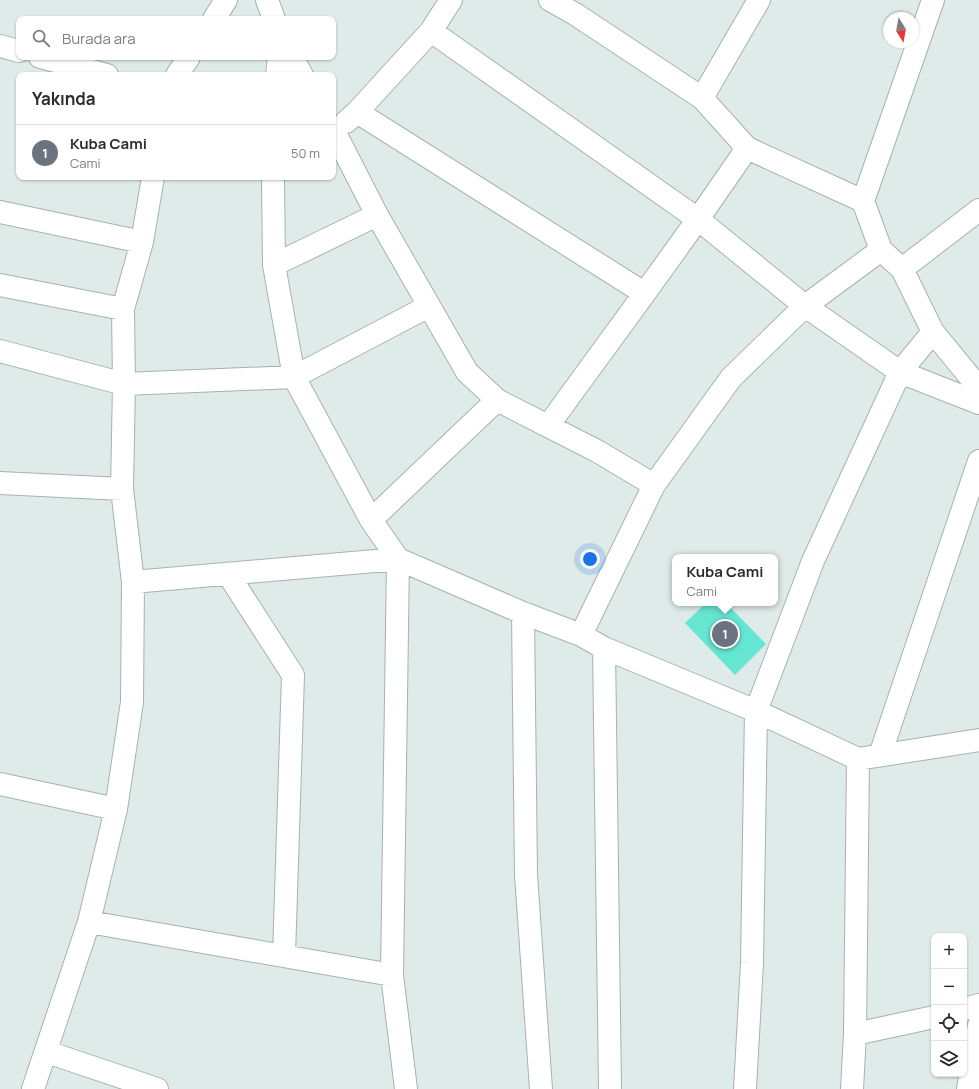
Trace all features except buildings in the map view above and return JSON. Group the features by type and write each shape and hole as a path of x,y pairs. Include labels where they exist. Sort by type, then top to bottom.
{"street":[{"path":"216,16 226,0"},
{"path":"267,0 273,16"},
{"path":"336,129 357,112 431,31 451,0"},
{"path":"550,0 574,14 702,98 748,148 863,201"},
{"path":"702,98 759,0"},
{"path":"933,0 863,201 881,250 902,269 933,332 979,388"},
{"path":"431,31 699,220 805,306 900,372 979,403"},
{"path":"0,46 16,50"},
{"path":"51,60 96,72"},
{"path":"179,72 187,60"},
{"path":"277,72 279,60"},
{"path":"294,60 300,72"},
{"path":"357,112 644,293"},
{"path":"336,135 377,215 467,372 496,400 597,451 654,485"},
{"path":"548,426 644,293 699,220 748,148"},
{"path":"33,1089 89,922 116,809 132,702 133,582 122,489 124,384 123,309 142,242 152,180"},
{"path":"273,180 274,265 294,377 371,520 398,559 392,975 406,1089"},
{"path":"902,269 979,210"},
{"path":"0,212 142,242"},
{"path":"274,265 377,215"},
{"path":"581,635 654,485 731,378 805,306 881,250"},
{"path":"0,285 123,309"},
{"path":"0,351 124,384 294,377 429,306"},
{"path":"745,1089 752,963 756,711 813,561 900,372 933,332"},
{"path":"371,520 496,400"},
{"path":"880,756 979,461"},
{"path":"0,483 122,489"},
{"path":"133,582 398,559 523,613 581,635 604,648 756,711 858,759 979,740"},
{"path":"228,574 293,675 284,956"},
{"path":"523,613 526,875 541,1089"},
{"path":"604,648 610,1089"},
{"path":"852,1089 855,1034 858,759"},
{"path":"0,784 116,809"},
{"path":"89,922 392,975"},
{"path":"968,1089 975,1014"},
{"path":"855,1034 931,1017"},
{"path":"46,1052 157,1089"}],"place":[{"name":"Kuba Cami","path":"725,634"}]}
